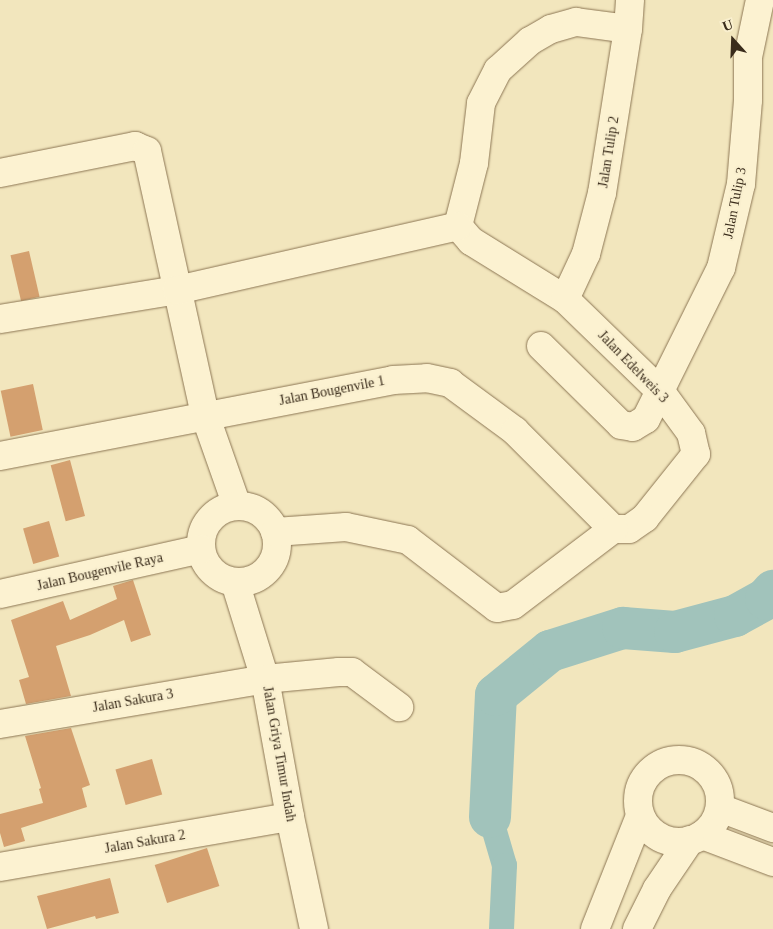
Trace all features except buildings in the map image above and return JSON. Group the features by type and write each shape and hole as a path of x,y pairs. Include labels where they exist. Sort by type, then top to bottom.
{"street":[{"name":"Jalan Tulip 2","path":"565,299 586,254 602,193 628,29 630,0"},
{"name":"Jalan Tulip 3","path":"541,346 621,425 633,427 646,419 721,268 741,184 748,100 748,57 760,0"},
{"path":"0,319 177,290 458,226 474,163 481,103 498,70 530,41 551,29 576,22 628,29"},
{"path":"0,173 135,146 144,148 149,156 205,415 237,506"},
{"name":"Jalan Edelweis 3","path":"458,226 471,241 565,299 661,392 691,434 696,454 645,518 630,529 613,529"},
{"name":"Jalan Bougenvile 1","path":"0,456 393,380 427,378 450,383 515,431 613,529"},
{"path":"237,506 249,508 260,513 269,521 275,532 276,551 268,568 259,576 235,582 223,578 212,571 205,562 201,550 201,537 206,525 214,515 225,509 237,506"},
{"path":"275,532 346,527 408,540 497,608 513,605 613,529"},
{"name":"Jalan Bougenvile Raya","path":"0,594 201,550"},
{"name":"Jalan Griya Timur Indah","path":"235,582 265,679 290,817 314,929"},
{"name":"Jalan Sakura 3","path":"0,724 265,679 352,672 399,707"},
{"path":"637,929 657,889 696,838 714,823 720,808 717,785 711,775 702,767 680,759 658,765 648,772 638,793 637,804 640,816 648,828 660,838 675,842 696,838 773,862"},
{"path":"720,808 773,828"},
{"path":"595,929 640,816"},
{"name":"Jalan Sakura 2","path":"0,867 290,817"}],"waterway":[{"path":"490,817 496,695 550,651 623,628 675,632 735,616 766,599 773,591"},
{"path":"490,817 504,865 501,929"}]}
